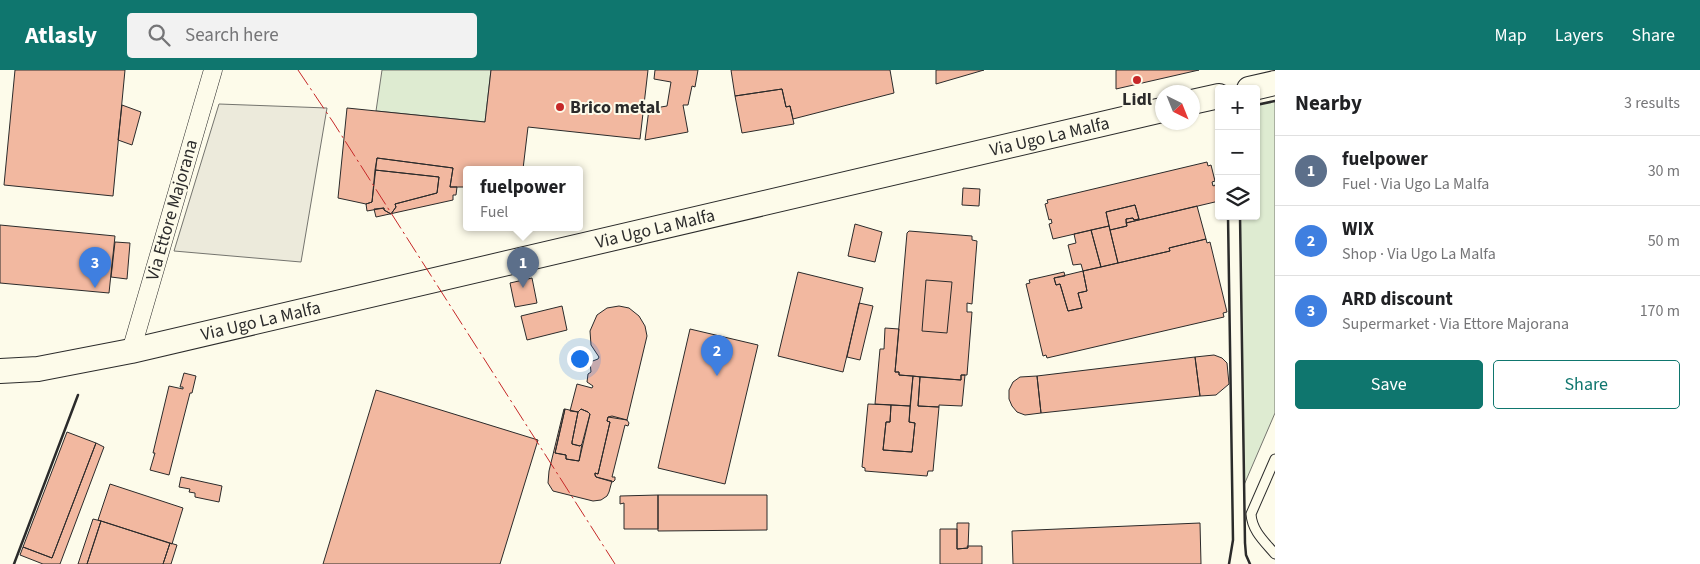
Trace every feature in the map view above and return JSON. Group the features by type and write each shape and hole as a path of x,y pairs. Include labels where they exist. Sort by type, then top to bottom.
{"street":[{"name":"Via Ettore Majorana","path":"131,351 213,70"},
{"path":"1260,86 1275,82"},
{"path":"1200,100 1215,97"},
{"name":"Via Ugo La Malfa","path":"0,371 38,369 131,351 1155,112"}],"lane":[{"path":"1275,459 1251,514 1251,521 1257,534 1275,554"}],"green space":[{"path":"382,70 491,70 485,122 376,111"},
{"path":"1275,101 1275,413 1244,485 1240,220 1260,220 1260,104"}],"shaded area":[{"path":"219,104 327,108 301,262 174,251"}],"building":[{"path":"15,70 125,70 113,196 4,185"},
{"path":"491,70 648,70 640,139 528,127 523,166 463,166 463,187 450,187 453,168 377,158 372,202 366,204 338,198 347,108 485,122"},
{"path":"655,70 698,70 695,87 692,86 688,105 683,105 688,132 645,140 649,109 667,106 671,82 654,79"},
{"path":"731,70 890,70 894,93 793,119 790,106 786,107 782,89 735,96"},
{"path":"936,70 984,70 936,84"},
{"name":"Lidl","path":"1116,70 1199,70 1116,89"},
{"path":"782,89 786,107 790,106 794,124 742,133 735,96"},
{"path":"122,105 141,112 132,145 118,140"},
{"path":"377,158 453,168 450,187 457,187 456,195 453,195 453,200 391,214 396,207 395,204 437,193 439,177 375,170"},
{"path":"1207,162 1208,166 1211,165 1215,181 1212,182 1213,186 1215,185 1215,202 1126,223 1126,219 1139,219 1135,205 1106,212 1109,226 1053,239 1049,224 1052,223 1051,219 1049,220 1045,204 1048,203 1047,200"},
{"path":"375,170 439,177 437,193 395,204 396,207 391,214 384,210 384,208 367,211 366,204 372,202"},
{"path":"963,188 980,189 979,206 962,205"},
{"path":"1135,205 1139,219 1126,219 1127,226 1110,230 1106,212"},
{"path":"1197,206 1206,239 1169,248 1170,251 1118,263 1110,230 1127,226 1126,223"},
{"path":"384,208 384,210 391,214 376,217 374,209"},
{"path":"855,224 882,232 875,262 848,256"},
{"path":"0,225 115,236 109,293 0,283"},
{"path":"1109,226 1118,263 1101,267 1091,230"},
{"path":"1091,230 1101,267 1083,271 1081,264 1073,265 1068,245 1076,243 1074,234"},
{"path":"909,231 972,236 972,240 977,241 972,304 967,303 967,312 972,312 967,375 961,375 961,380 899,375 899,372 895,372 907,233"},
{"path":"1206,239 1207,243 1210,242 1227,312 1223,313 1224,317 1047,358 1046,355 1043,356 1026,284 1030,283 1029,280 1064,272 1065,276 1054,278 1056,285 1060,284 1068,311 1082,308 1078,293 1087,291 1083,271 1170,251 1169,248"},
{"path":"115,242 130,243 127,279 111,277"},
{"path":"1083,271 1087,291 1078,293 1082,308 1068,311 1060,284 1056,285 1054,278"},
{"path":"798,272 863,288 843,372 778,356"},
{"path":"532,278 537,303 515,307 510,283"},
{"path":"926,280 952,282 947,333 922,331"},
{"path":"859,303 873,306 860,360 847,357"},
{"path":"562,306 567,330 527,340 521,316"},
{"path":"619,306 629,308 639,316 645,326 647,336 627,420 608,417 607,421 610,422 598,474 595,473 595,475 596,477 612,481 609,492 601,500 593,501 553,491 548,483 549,471 564,409 555,453 566,455 566,459 579,461 590,414 581,409 578,412 570,411 577,384 592,388 593,386 587,382 588,374 591,372 590,362 599,357 591,345 590,331 597,315 607,308"},
{"path":"885,328 899,329 895,372 899,372 899,375 913,376 910,406 875,404 880,349 884,349"},
{"path":"690,329 758,345 725,484 658,468"},
{"path":"1214,355 1222,358 1227,363 1229,384 1216,395 1200,396 1195,357"},
{"path":"1195,357 1200,396 1041,413 1037,376"},
{"path":"184,373 196,376 169,475 150,470 169,386 183,389 183,387 180,387"},
{"path":"961,375 965,375 962,406 918,406 920,377 961,380"},
{"path":"913,376 920,377 918,406 939,407 933,471 928,471 927,476 865,471 865,468 862,467 868,404 891,405 890,422 886,422 883,450 912,452 915,423 909,422"},
{"path":"1037,376 1041,413 1025,415 1017,412 1009,399 1009,390 1013,382 1020,377"},
{"path":"376,390 538,440 500,564 323,564"},
{"path":"891,405 910,406 909,422 915,423 912,452 883,450 886,422 890,422"},
{"path":"565,409 578,412 572,444 580,446 582,444 579,461 566,459 566,455 555,453"},
{"path":"581,409 590,414 580,446 572,444 572,442 578,412"},
{"path":"612,416 627,420 629,423 628,426 625,425 612,477 615,477 613,482 596,477 595,475 595,473 598,474 610,422 607,421 608,417"},
{"path":"67,432 96,443 52,558 23,547"},
{"path":"96,443 104,447 60,564 43,564 20,555 23,547 52,558"},
{"path":"181,477 222,486 219,502 195,497 195,493 189,492 190,489 179,487"},
{"path":"110,484 183,508 172,544 98,520"},
{"path":"658,495 767,495 767,530 658,531"},
{"path":"658,495 658,529 624,529 624,503 620,504 620,496"},
{"path":"93,519 101,521 87,564 78,564"},
{"path":"101,521 170,543 163,564 87,564"},
{"path":"957,523 969,523 968,548 957,549"},
{"path":"1200,523 1201,564 1013,564 1012,531"},
{"path":"940,529 957,529 957,549 968,548 967,546 982,546 982,564 940,564"},
{"path":"170,543 177,545 171,564 163,564"}],"wall":[{"path":"1260,104 1275,101"},
{"path":"1228,220 1233,540 1229,564"},
{"path":"1240,220 1245,543 1246,555 1250,564"},
{"path":"14,564 78,395"}],"power":[{"path":"298,70 615,564"}],"place":[{"name":"Lidl","path":"1137,80"},
{"name":"Brico metal","path":"560,107"},
{"name":"ARD discount","path":"95,288"},
{"name":"fuelpower","path":"523,288"},
{"name":"WIX","path":"717,376"}]}
